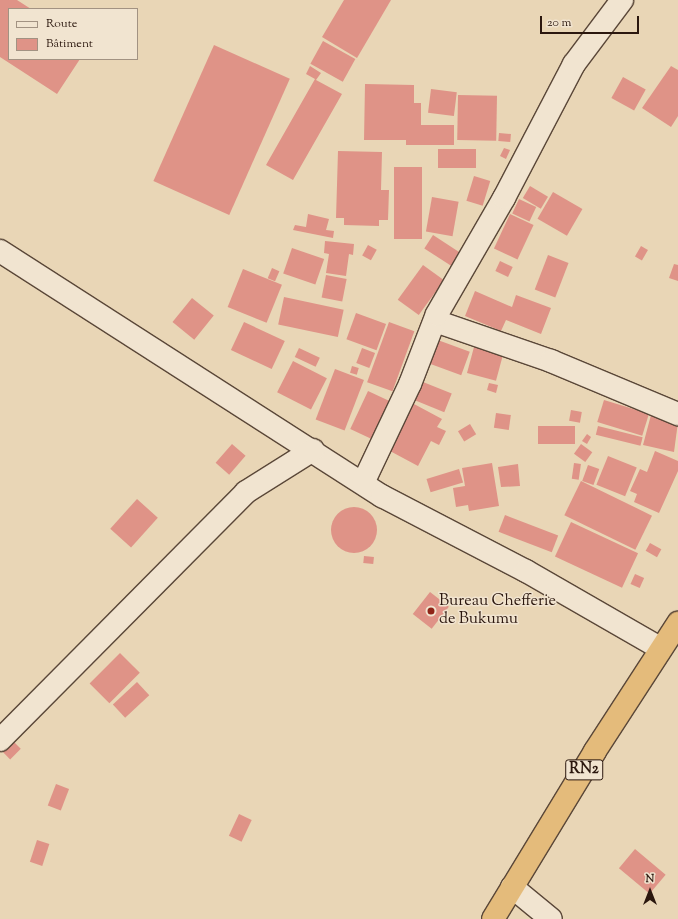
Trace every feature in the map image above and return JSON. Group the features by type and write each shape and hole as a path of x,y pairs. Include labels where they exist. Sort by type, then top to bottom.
{"highway":[{"name":"RN2","path":"492,919 660,648 678,623"}],"street":[{"path":"363,483 410,384 435,321 504,198 574,64 622,0"},
{"path":"0,251 363,483 660,648"},
{"path":"435,321 551,361 678,414"},
{"path":"0,740 246,492 313,450"},
{"path":"512,887 551,919"}],"building":[{"path":"0,0 17,0 29,8 8,8 8,60 79,60 57,94 0,57"},
{"path":"344,0 391,0 357,58 322,37"},
{"path":"323,41 355,59 343,82 310,64"},
{"path":"214,45 290,79 229,215 153,181"},
{"path":"310,66 321,73 316,80 342,94 293,180 266,165 315,79 306,74"},
{"path":"671,66 678,70 678,116 671,127 642,108"},
{"path":"623,77 646,90 634,111 611,98"},
{"path":"365,84 414,85 414,103 421,103 421,125 454,125 454,145 406,145 406,140 364,140"},
{"path":"431,89 457,92 454,116 428,113"},
{"path":"458,95 497,96 496,141 457,140"},
{"path":"499,133 511,134 510,142 498,141"},
{"path":"504,148 510,150 506,159 500,156"},
{"path":"438,149 476,149 476,168 438,168"},
{"path":"338,151 382,152 381,190 389,190 388,220 379,220 379,226 344,225 344,218 336,218"},
{"path":"394,167 422,167 422,239 394,239"},
{"path":"474,176 490,181 483,206 466,201"},
{"path":"530,186 548,197 541,209 523,198"},
{"path":"553,192 582,209 567,236 538,219"},
{"path":"432,197 459,202 453,236 426,231"},
{"path":"519,199 536,207 529,222 512,214"},
{"path":"308,214 329,219 326,230 334,231 333,238 293,230 295,225 306,227"},
{"path":"510,214 534,225 518,259 494,248"},
{"path":"433,235 464,255 455,269 424,248"},
{"path":"325,241 354,244 353,255 349,254 346,276 326,273 329,254 324,253"},
{"path":"368,245 377,250 371,260 362,255"},
{"path":"641,246 648,250 642,260 635,256"},
{"path":"292,248 324,259 315,285 283,274"},
{"path":"548,255 569,263 555,297 535,290"},
{"path":"500,261 513,267 508,277 495,271"},
{"path":"674,264 678,265 678,281 669,278"},
{"path":"423,265 444,280 419,315 398,300"},
{"path":"272,268 279,271 275,281 268,278"},
{"path":"243,269 282,285 267,323 228,307"},
{"path":"326,275 347,279 342,302 322,298"},
{"path":"475,291 512,307 516,295 551,308 541,334 506,320 501,331 465,316"},
{"path":"284,297 344,310 338,337 278,324"},
{"path":"192,298 214,316 194,340 172,322"},
{"path":"356,313 386,324 376,350 346,339"},
{"path":"244,322 285,341 272,369 231,350"},
{"path":"389,322 414,331 392,391 367,382"},
{"path":"435,339 470,352 461,375 426,362"},
{"path":"474,347 503,355 496,381 467,373"},
{"path":"299,348 320,358 316,367 295,357"},
{"path":"362,348 375,353 369,368 356,363"},
{"path":"293,361 327,378 311,409 277,392"},
{"path":"352,366 359,368 357,375 350,373"},
{"path":"335,369 364,380 345,431 316,419"},
{"path":"423,382 452,394 444,412 416,401"},
{"path":"489,383 498,385 496,393 487,390"},
{"path":"368,391 392,402 374,440 350,429"},
{"path":"604,400 649,414 642,436 597,422"},
{"path":"414,404 442,419 437,427 446,431 439,445 431,441 418,466 390,451"},
{"path":"571,410 582,412 580,423 569,421"},
{"path":"496,413 511,415 509,430 494,428"},
{"path":"651,415 678,422 674,452 643,445"},
{"path":"470,424 476,434 464,441 458,431"},
{"path":"538,426 575,426 575,444 538,444"},
{"path":"598,426 643,437 640,446 596,435"},
{"path":"587,434 591,437 587,444 582,441"},
{"path":"232,444 246,456 229,475 216,463"},
{"path":"581,444 592,452 585,462 574,454"},
{"path":"655,451 678,461 678,471 659,513 634,502 637,494 630,491 640,469 647,472"},
{"path":"608,456 637,468 625,496 596,485"},
{"path":"492,463 499,506 469,511 468,505 456,507 453,488 465,486 462,468"},
{"path":"574,463 581,464 579,480 572,479"},
{"path":"518,464 520,486 501,487 498,467"},
{"path":"588,465 599,469 593,485 582,481"},
{"path":"459,469 463,482 431,492 426,479"},
{"path":"581,481 652,516 635,550 564,515"},
{"path":"137,499 158,518 131,547 110,529"},
{"path":"354,507 367,511 373,517 377,530 373,543 367,549 354,553 341,549 335,543 331,530 335,517 341,511"},
{"path":"505,515 558,535 552,552 499,532"},
{"path":"571,522 638,553 622,588 555,556"},
{"path":"650,543 661,549 657,557 646,551"},
{"path":"364,556 374,557 373,564 363,563"},
{"path":"635,574 644,578 640,588 631,584"},
{"path":"430,592 449,607 432,629 413,614"},
{"path":"120,653 140,673 109,703 90,683"},
{"path":"137,682 149,695 125,718 113,705"},
{"path":"13,741 21,749 10,759 2,752"},
{"path":"56,784 69,789 61,810 48,805"},
{"path":"239,814 252,820 242,842 229,836"},
{"path":"37,840 49,844 42,866 30,862"},
{"path":"635,849 666,875 650,894 619,868"}],"place":[{"name":"Bureau Chefferie de Bukumu","path":"431,611"}]}
